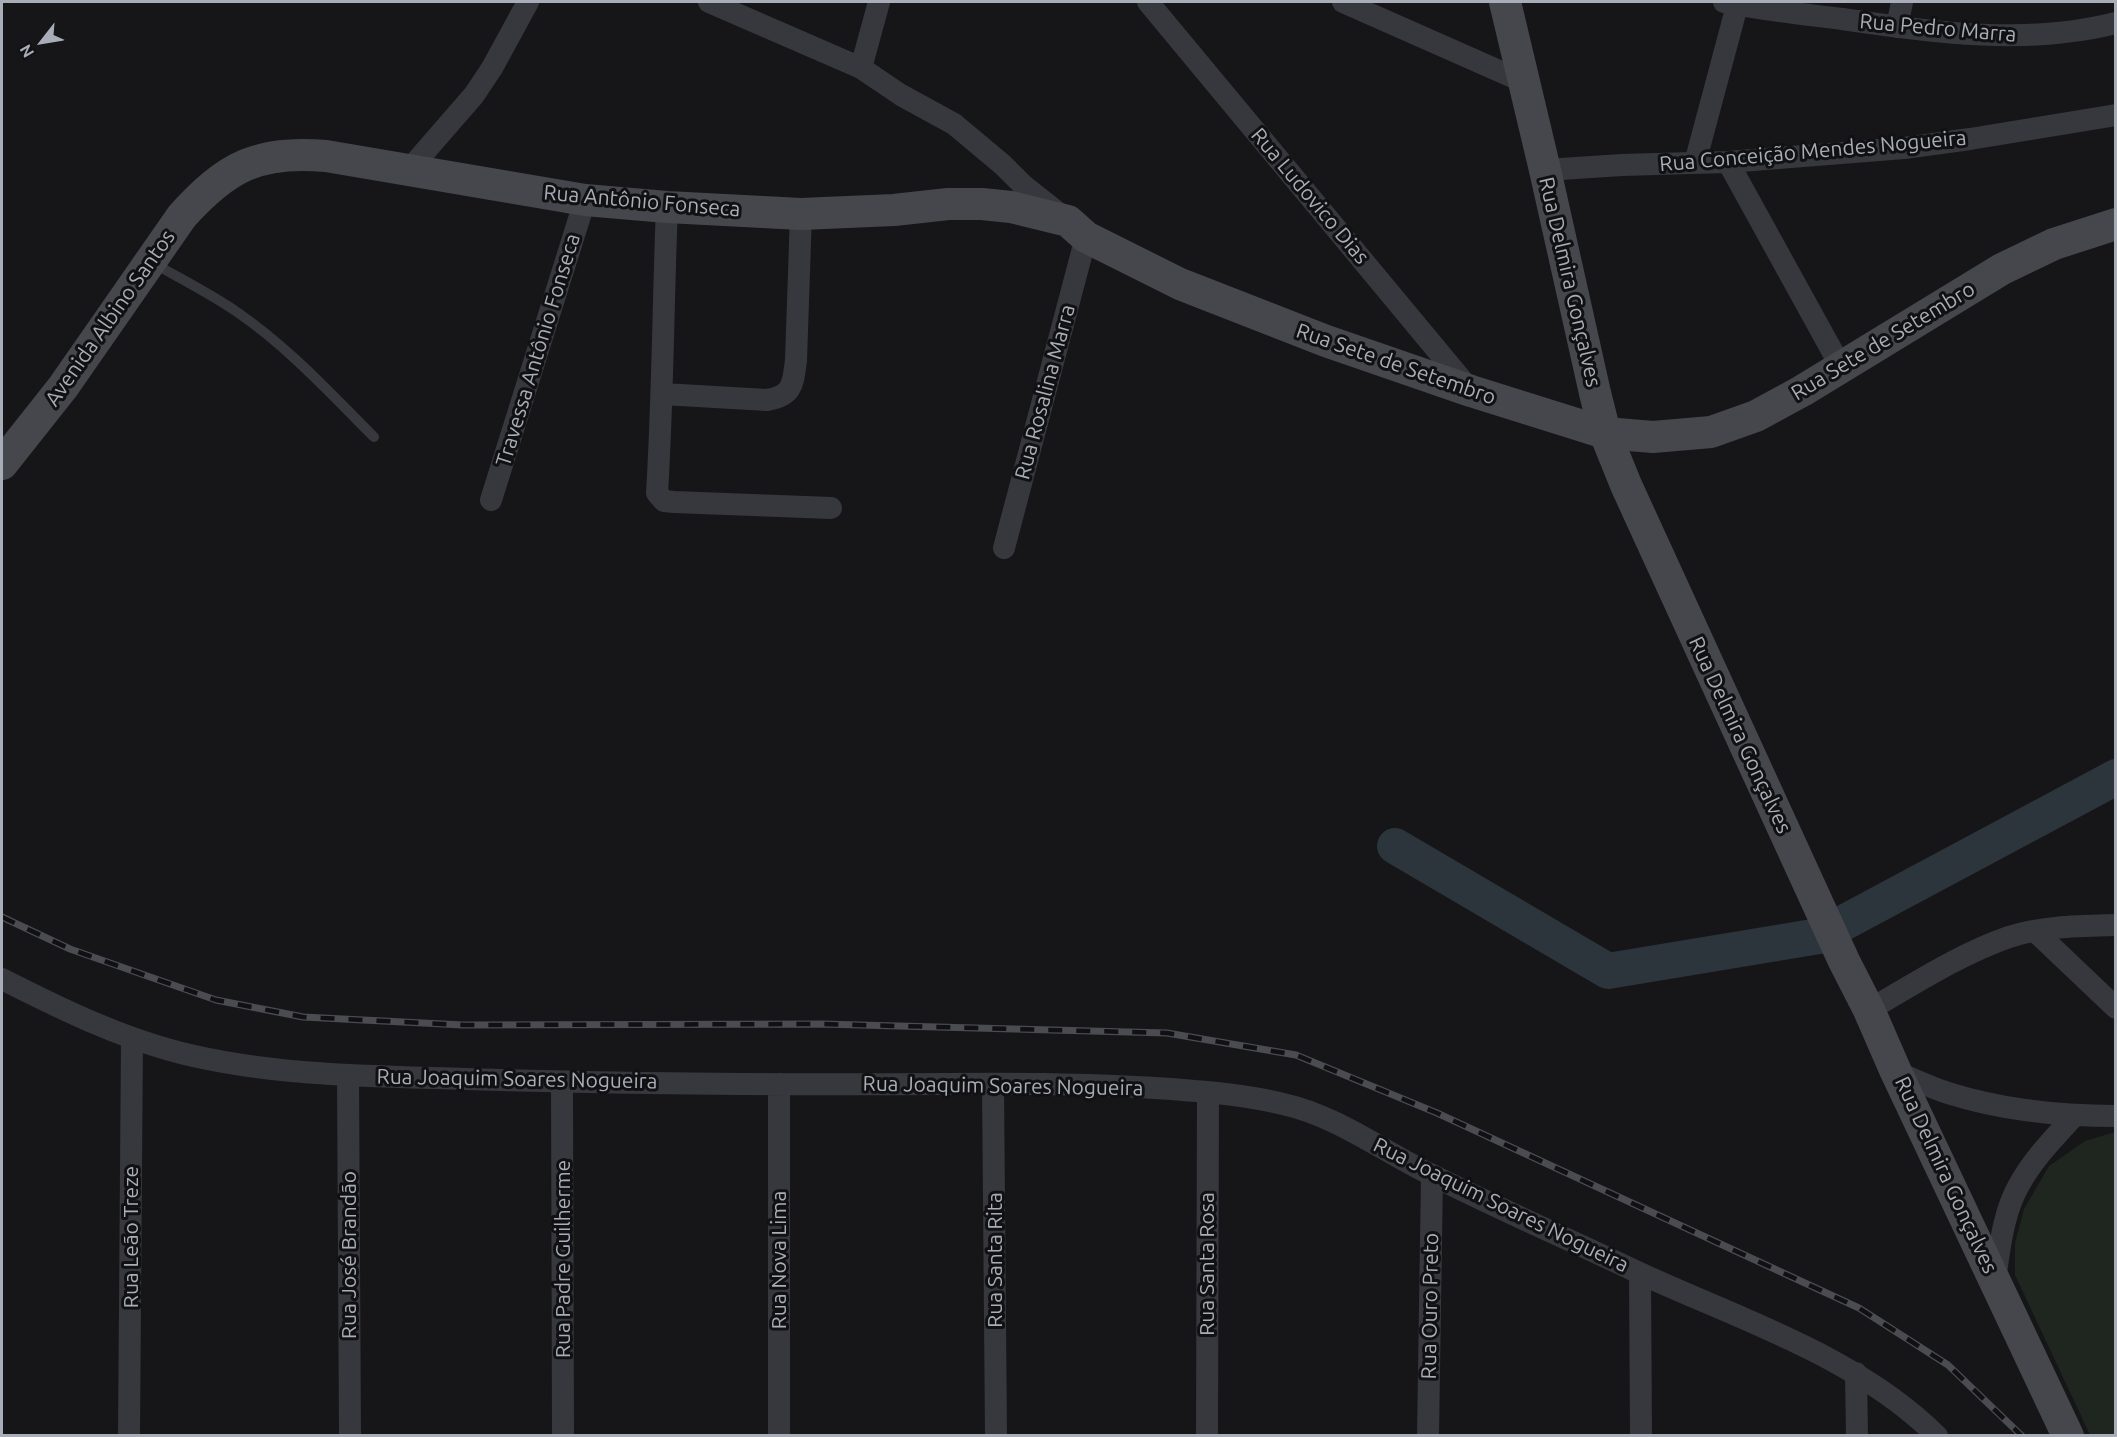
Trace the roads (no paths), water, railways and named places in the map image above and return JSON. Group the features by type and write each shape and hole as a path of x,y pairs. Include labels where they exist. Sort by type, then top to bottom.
{"street":[{"path":"408,171 474,95 492,68 528,2"},
{"name":"Rua Sete de Setembro","path":"709,2 861,68 901,95 954,124 1077,229 1180,284 1326,341 1471,391 1605,433 1653,437 1683,436 1711,432 1756,416 2002,269 2054,244 2115,224"},
{"path":"861,68 879,2"},
{"name":"Rua Ludovico Dias","path":"1148,2 1471,391"},
{"path":"1343,2 1524,82"},
{"name":"Rua Delmira Gonçalves","path":"1504,2 1605,433 1647,533 1844,961 2068,1436"},
{"path":"1695,163 1733,2"},
{"name":"Rua Pedro Marra","path":"1733,2 1897,27 2022,36 2077,32 2115,23"},
{"path":"1897,27 1902,2"},
{"name":"Rua Conceição Mendes Nogueira","path":"1545,170 1728,162 1904,148 2115,115"},
{"name":"Rua Antônio Fonseca","path":"222,177 244,165 264,158 285,155 326,156 585,200 801,214 894,210 948,204 982,204 1011,207 1077,229"},
{"path":"1728,162 1841,367"},
{"name":"Avenida Albino Santos","path":"2,464 63,387 182,216 203,193 222,177"},
{"name":"Travessa Antônio Fonseca","path":"491,500 585,200"},
{"path":"667,207 663,308 663,394 657,493 664,501 831,508"},
{"path":"663,394 767,400 783,396 789,390 796,360 801,214"},
{"name":"Rua Rosalina Marra","path":"1004,548 1077,229"},
{"path":"1869,1010 1977,951 2009,937 2035,931 2115,925"},
{"path":"2035,931 2115,1008"},
{"name":"Rua Joaquim Soares Nogueira","path":"2,980 51,1004 132,1038 220,1061 290,1070 348,1075 562,1082 993,1083 1122,1086 1208,1092 1284,1104 1332,1119 1432,1176 1640,1274 1755,1324 1856,1373 1895,1399 1937,1436"},
{"name":"Rua Leão Treze","path":"129,1436 132,1038"},
{"path":"1896,1072 1946,1092 1985,1103 2025,1111 2074,1116 2115,1116"},
{"name":"Rua José Brandão","path":"348,1075 350,1436"},
{"name":"Rua Padre Guilherme","path":"562,1082 563,1436"},
{"name":"Rua Nova Lima","path":"779,1083 779,1436"},
{"name":"Rua Santa Rita","path":"993,1083 996,1436"},
{"name":"Rua Santa Rosa","path":"1207,1436 1208,1092"},
{"path":"1995,1279 2002,1232 2017,1187 2037,1158 2074,1116"},
{"name":"Rua Ouro Preto","path":"1428,1436 1432,1176"},
{"path":"1640,1274 1641,1436"},
{"path":"1856,1373 1857,1436"}],"lane":[{"path":"150,261 237,312 277,343 310,372 374,437"}],"waterway":[{"path":"1395,846 1608,971 1819,936 2116,777"}],"railway":[{"path":"2,917 70,949 216,1000 303,1017 463,1025 822,1024 1167,1033 1296,1055 1437,1113 1859,1308 1948,1365 2022,1436"}]}
